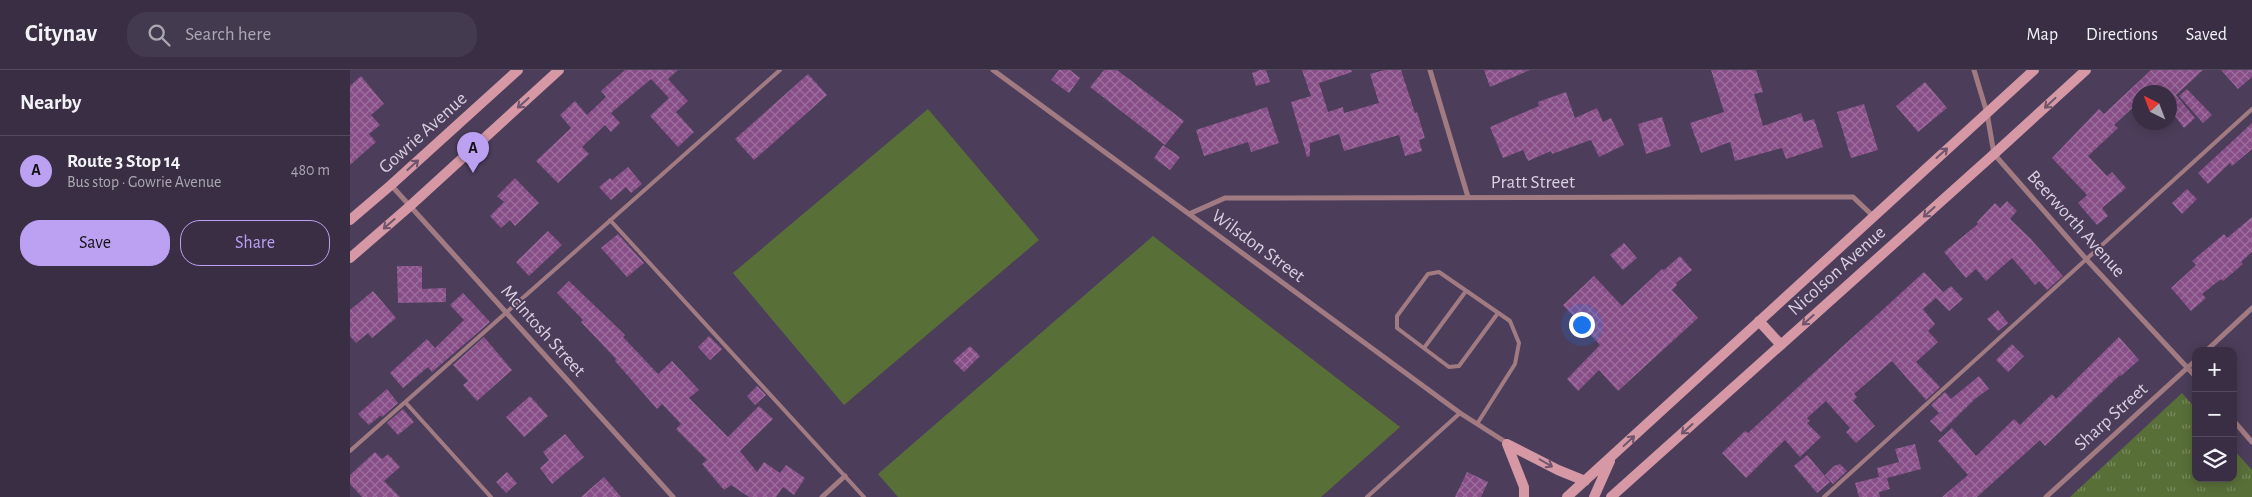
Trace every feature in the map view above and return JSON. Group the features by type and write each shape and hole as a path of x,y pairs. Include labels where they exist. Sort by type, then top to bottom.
{"main road":[{"name":"Gowrie Avenue","path":"350,220 518,70"},
{"path":"350,258 559,70"},
{"name":"Nicolson Avenue","path":"1567,497 2034,70"},
{"name":"Nicolson Avenue","path":"1610,497 1620,492 2086,70"},
{"path":"1759,321 1781,345"},
{"path":"1508,444 1558,470 1585,481"},
{"path":"1508,444 1524,487 1524,497"},
{"path":"1594,497 1612,457"}],"street":[{"name":"Wilsdon Street","path":"993,70 1460,413 1508,444"},
{"path":"1430,70 1468,197"},
{"path":"1974,70 1987,113 1994,154"},
{"name":"Beerworth Avenue","path":"1994,154 2087,260 2192,372"},
{"name":"McIntosh Street","path":"391,185 673,497"},
{"name":"Pratt Street","path":"1189,214 1225,198 1853,197 1873,216"},
{"path":"2210,347 2252,308"},
{"name":"Sharp Street","path":"2046,497 2192,364"},
{"path":"2237,425 2252,442"},
{"path":"822,497 845,476"}],"lane":[{"path":"350,451 780,70"},
{"path":"1824,497 2252,109"},
{"path":"610,220 864,497"},
{"path":"1476,424 1515,364 1518,343 1510,321 1440,272 1428,274 1397,316 1397,328 1449,367 1459,366 1498,313"},
{"path":"1424,348 1466,291"},
{"path":"406,403 492,497"},
{"path":"1367,497 1460,413"}],"green space":[{"path":"928,109 1039,240 844,405 733,273"},
{"path":"1153,236 1400,427 1321,497 898,497 878,474"},
{"path":"2182,393 2192,404 2192,482 2237,482 2237,453 2252,470 2252,497 2070,497"}],"building":[{"path":"625,70 678,70 668,79 688,101 676,112 694,132 678,147 650,116 669,98 651,79 611,113 620,123 611,132 605,125 582,147 589,154 558,183 536,161 571,128 560,115 575,101 587,115 606,97 601,91"},
{"path":"1059,70 1070,70 1080,78 1069,93 1051,80"},
{"path":"1104,70 1117,70 1184,121 1165,145 1090,87"},
{"path":"1266,70 1270,82 1256,86 1252,73"},
{"path":"1302,70 1351,70 1352,72 1319,83 1328,112 1343,107 1344,113 1379,103 1370,74 1384,70 1401,70 1425,138 1419,140 1422,151 1405,156 1399,135 1344,151 1339,134 1310,143 1310,156 1307,157 1291,102 1311,96"},
{"path":"1484,70 1530,70 1490,87"},
{"path":"1711,70 1756,70 1763,92 1754,94 1763,126 1801,113 1804,122 1814,119 1823,147 1786,159 1782,148 1735,161 1730,142 1701,153 1690,123 1724,112"},
{"path":"2151,70 2203,70 2177,94 2177,85 2135,85"},
{"path":"2221,70 2252,70 2252,77 2238,89"},
{"path":"808,74 827,95 754,160 735,139"},
{"path":"361,76 384,104 371,115 380,125 369,134 376,142 350,165 350,86"},
{"path":"1925,82 1947,108 1918,132 1896,106"},
{"path":"2132,88 2132,108 2114,125 2118,128 2088,156 2107,176 2112,172 2126,188 2102,208 2108,216 2097,225 2078,203 2087,195 2052,158 2099,109 2104,114"},
{"path":"2187,89 2212,115 2203,123 2179,96"},
{"path":"1566,92 1575,118 1597,108 1603,122 1611,118 1624,145 1599,157 1591,140 1552,154 1551,151 1528,161 1523,150 1503,158 1490,127 1539,106 1538,102"},
{"path":"2177,96 2195,118 2184,128 2177,119"},
{"path":"1864,104 1878,150 1851,158 1837,112"},
{"path":"1267,107 1279,143 1251,152 1248,142 1204,156 1196,130"},
{"path":"1662,117 1671,146 1646,154 1638,124"},
{"path":"2252,123 2252,149 2232,166 2230,163 2208,184 2198,173"},
{"path":"1163,145 1180,157 1170,170 1154,158"},
{"path":"628,167 642,184 631,193 626,187 611,200 599,187 610,178 612,180"},
{"path":"515,178 539,203 515,226 510,220 501,228 490,216 504,202 497,196"},
{"path":"2187,189 2197,199 2182,214 2172,203"},
{"path":"2007,201 2017,211 2010,219 2031,239 2063,276 2047,290 2039,281 2035,285 2012,258 1986,281 1976,269 1966,278 1944,252 1978,224 1977,222 1995,203 2000,208"},
{"path":"2252,217 2252,252 2241,262 2243,264 2223,281 2221,279 2202,294 2206,298 2191,311 2171,288 2196,265 2192,261 2224,234 2227,238"},
{"path":"548,231 562,245 529,276 516,262"},
{"path":"618,234 644,263 627,277 601,248"},
{"path":"1624,243 1637,258 1623,270 1610,255"},
{"path":"1680,256 1692,270 1676,283 1677,285 1672,290 1698,318 1618,391 1599,370 1578,391 1567,379 1600,345 1563,305 1594,276 1622,306 1662,269 1664,270"},
{"path":"397,266 422,266 422,289 446,288 446,302 398,303"},
{"path":"1924,272 1943,292 1923,309 1935,324 1928,331 1938,342 1916,362 1940,387 1926,400 1892,361 1854,394 1857,397 1853,401 1875,426 1856,443 1846,432 1850,428 1826,401 1807,418 1810,421 1807,423 1821,437 1800,457 1785,440 1746,478 1722,453 1745,431 1748,433"},
{"path":"569,281 625,335 623,337 658,374 672,361 699,390 689,398 728,437 759,406 773,419 740,451 757,472 764,462 780,473 786,465 805,478 794,495 783,487 776,497 749,497 731,485 724,490 702,464 707,460 676,429 681,424 662,404 657,409 615,361 616,359 581,322 583,320 557,293"},
{"path":"1951,286 1963,299 1949,311 1936,298"},
{"path":"373,291 396,318 372,338 368,333 356,343 350,336 350,310"},
{"path":"463,293 490,322 432,372 428,367 403,388 390,373 427,339 435,348 464,320 450,305"},
{"path":"1998,310 2008,323 1998,331 1987,319"},
{"path":"709,336 722,349 710,360 698,347"},
{"path":"484,337 512,370 477,401 463,385 468,381 453,365"},
{"path":"2119,337 2139,360 2120,375 2045,446 2040,440 1977,497 1942,497 1968,475 1938,441 1952,428 1976,456 2014,419 2020,425 2052,394 2056,399"},
{"path":"2012,344 2024,356 2008,372 1996,360"},
{"path":"970,346 980,356 964,372 953,361"},
{"path":"1979,376 1989,389 1976,398 1941,432 1930,421 1939,413 1931,405 1945,392 1951,399"},
{"path":"757,386 766,395 755,405 747,396"},
{"path":"387,389 398,403 369,425 358,414"},
{"path":"530,396 548,416 524,437 506,417"},
{"path":"403,409 414,422 398,435 387,423"},
{"path":"565,434 584,457 552,484 540,468 549,460 543,452"},
{"path":"1915,444 1921,469 1887,478 1890,489 1879,492 1880,497 1859,497 1855,483 1879,477 1877,468 1899,462 1895,449"},
{"path":"375,452 382,459 388,454 400,467 384,481 400,497 362,497 350,484 350,475"},
{"path":"1807,455 1830,482 1817,493 1794,466"},
{"path":"1840,464 1847,471 1833,484 1825,475 1834,466"},
{"path":"507,472 517,483 506,493 496,482"},
{"path":"1467,472 1488,482 1481,497 1455,497"},
{"path":"604,477 621,497 581,497"}],"place":[{"name":"Route 3 Stop 14","path":"473,173"}]}
